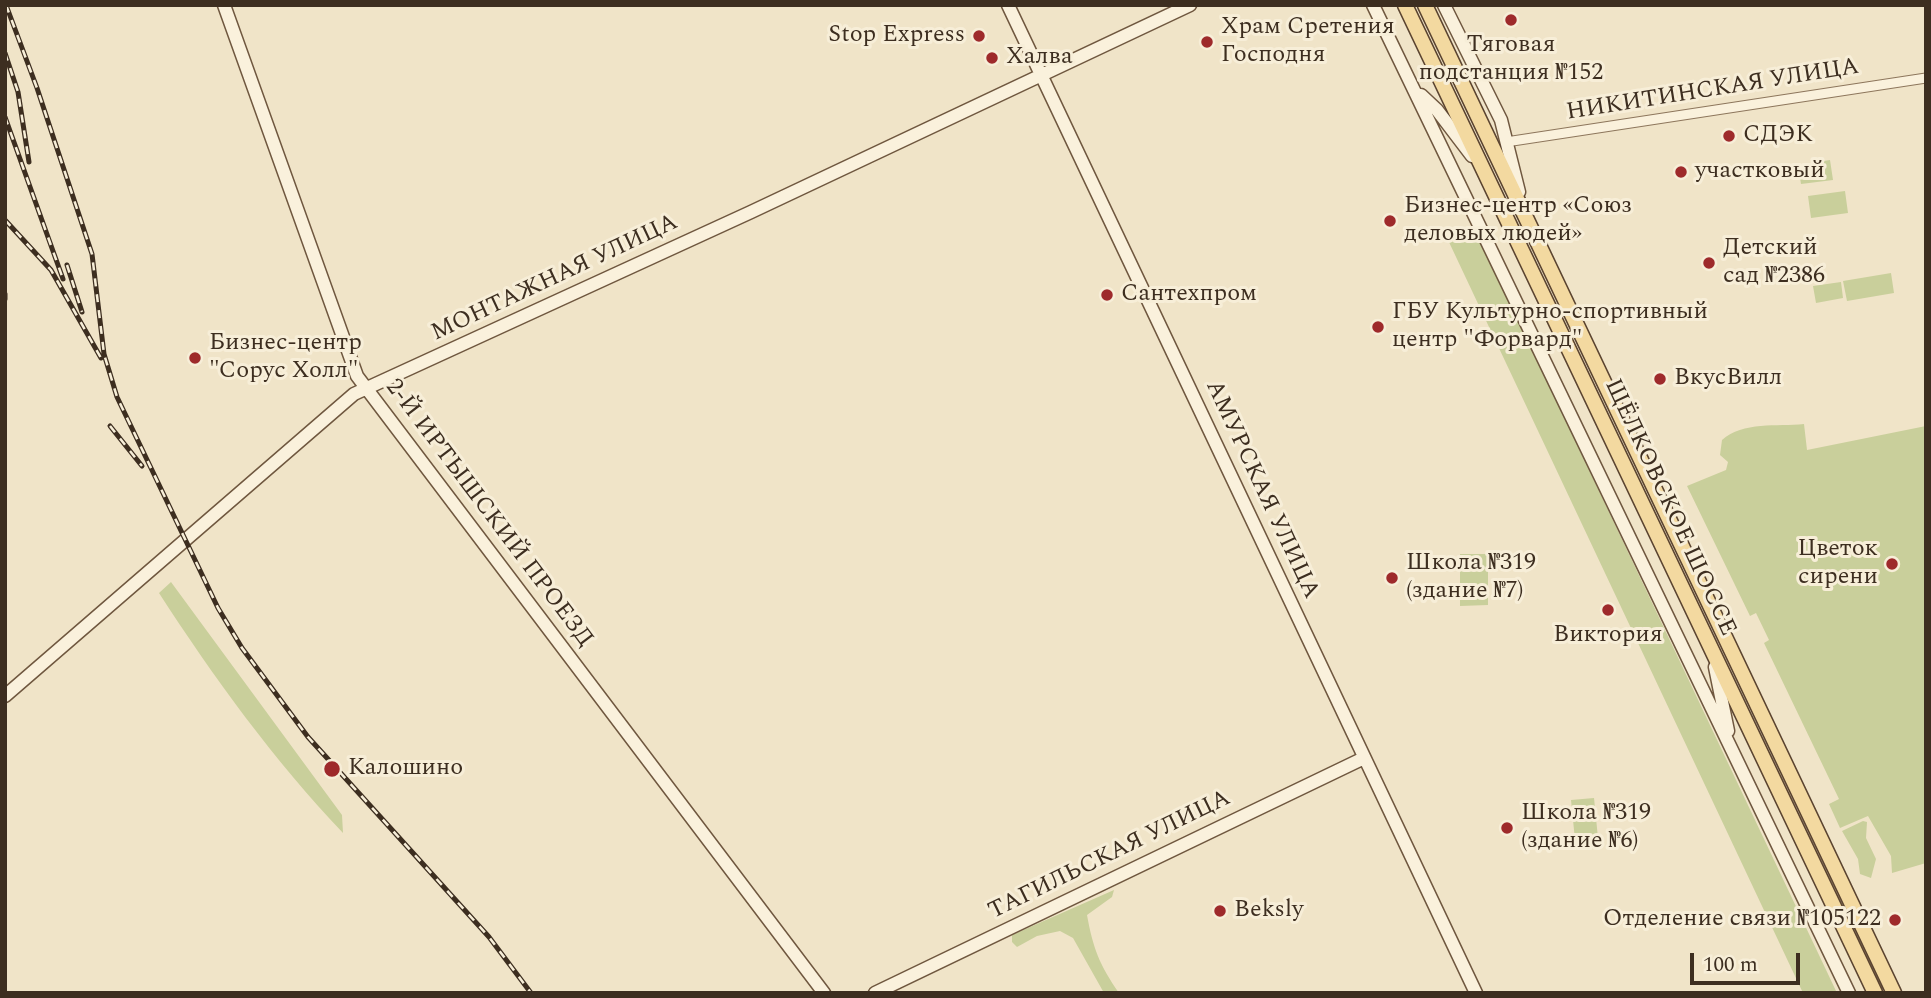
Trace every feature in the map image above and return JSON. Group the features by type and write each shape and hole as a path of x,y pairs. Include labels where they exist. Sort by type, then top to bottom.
{"main road":[{"name":"ЩЁЛКОВСКОЕ ШОССЕ","path":"1405,5 1875,993"},
{"name":"ЩЁЛКОВСКОЕ ШОССЕ","path":"1425,5 1894,993"}],"street":[{"name":"2-Й ИРТЫШСКИЙ ПРОЕЗД","path":"224,5 356,376 824,993"},
{"name":"АМУРСКАЯ УЛИЦА","path":"1008,5 1476,993"},
{"name":"МОНТАЖНАЯ УЛИЦА","path":"5,696 271,463 348,398 366,387 751,212 1190,5"},
{"path":"1373,5 1849,993"},
{"path":"1444,5 1501,120 1530,225"},
{"name":"НИКИТИНСКАЯ УЛИЦА","path":"1506,142 1926,78"},
{"path":"1415,90 1437,110 1482,168"},
{"path":"1709,647 1735,755"},
{"name":"ТАГИЛЬСКАЯ УЛИЦА","path":"875,993 1364,758"}],"green space":[{"path":"1830,160 1833,180 1801,184 1798,165"},
{"path":"1845,191 1848,213 1811,218 1808,196"},
{"path":"1474,227 1837,993 1803,993 1448,240"},
{"path":"1891,273 1894,293 1847,301 1843,281"},
{"path":"1841,282 1843,298 1816,303 1813,286"},
{"path":"1804,424 1807,450 1926,426 1926,863 1892,873 1891,856 1868,816 1840,828 1829,804 1839,799 1764,643 1769,640 1756,613 1750,616 1687,486 1726,470 1728,462 1720,455 1722,440 1730,434 1750,427"},
{"path":"1460,554 1488,554 1488,605 1460,606"},
{"path":"171,582 342,815 343,833 269,747 201,656 159,593"},
{"path":"1594,798 1599,848 1576,850 1571,800"},
{"path":"1863,821 1867,822 1866,838 1876,859 1871,878 1860,874 1858,859 1842,831"},
{"path":"1114,890 1112,897 1087,915 1098,956 1119,993 1104,993 1073,938 1060,931 1037,936 1017,947 1012,942 1012,935"}],"railway":[{"path":"6,5 37,88 92,254 104,354 117,397 218,608 242,648 308,737 489,937 531,993"},
{"path":"5,53 18,92 29,162"},
{"path":"5,117 63,279"},
{"path":"5,220 51,270 101,358"},
{"path":"67,265 82,312"},
{"path":"5,294 5,299"},
{"path":"110,426 142,466"}],"place":[{"name":"Тяговая подстанция №152","path":"1511,20"},
{"name":"Stop Express","path":"979,36"},
{"name":"Храм Сретения Господня","path":"1207,42"},
{"name":"Халва","path":"992,58"},
{"name":"СДЭК","path":"1729,136"},
{"name":"участковый","path":"1681,172"},
{"name":"Бизнес-центр «Союз деловых людей»","path":"1390,221"},
{"name":"Детский сад №2386","path":"1709,263"},
{"name":"Сантехпром","path":"1107,295"},
{"name":"ГБУ Культурно-спортивный центр \"Форвард\"","path":"1378,327"},
{"name":"Бизнес-центр \"Сорус Холл\"","path":"195,358"},
{"name":"ВкусВилл","path":"1660,379"},
{"name":"Цветок сирени","path":"1892,564"},
{"name":"Школа №319 (здание №7)","path":"1392,578"},
{"name":"Виктория","path":"1608,610"},
{"name":"Калошино","path":"332,769"},
{"name":"Школа №319 (здание №6)","path":"1507,828"},
{"name":"Beksly","path":"1220,911"},
{"name":"Отделение связи №105122","path":"1895,920"}]}
